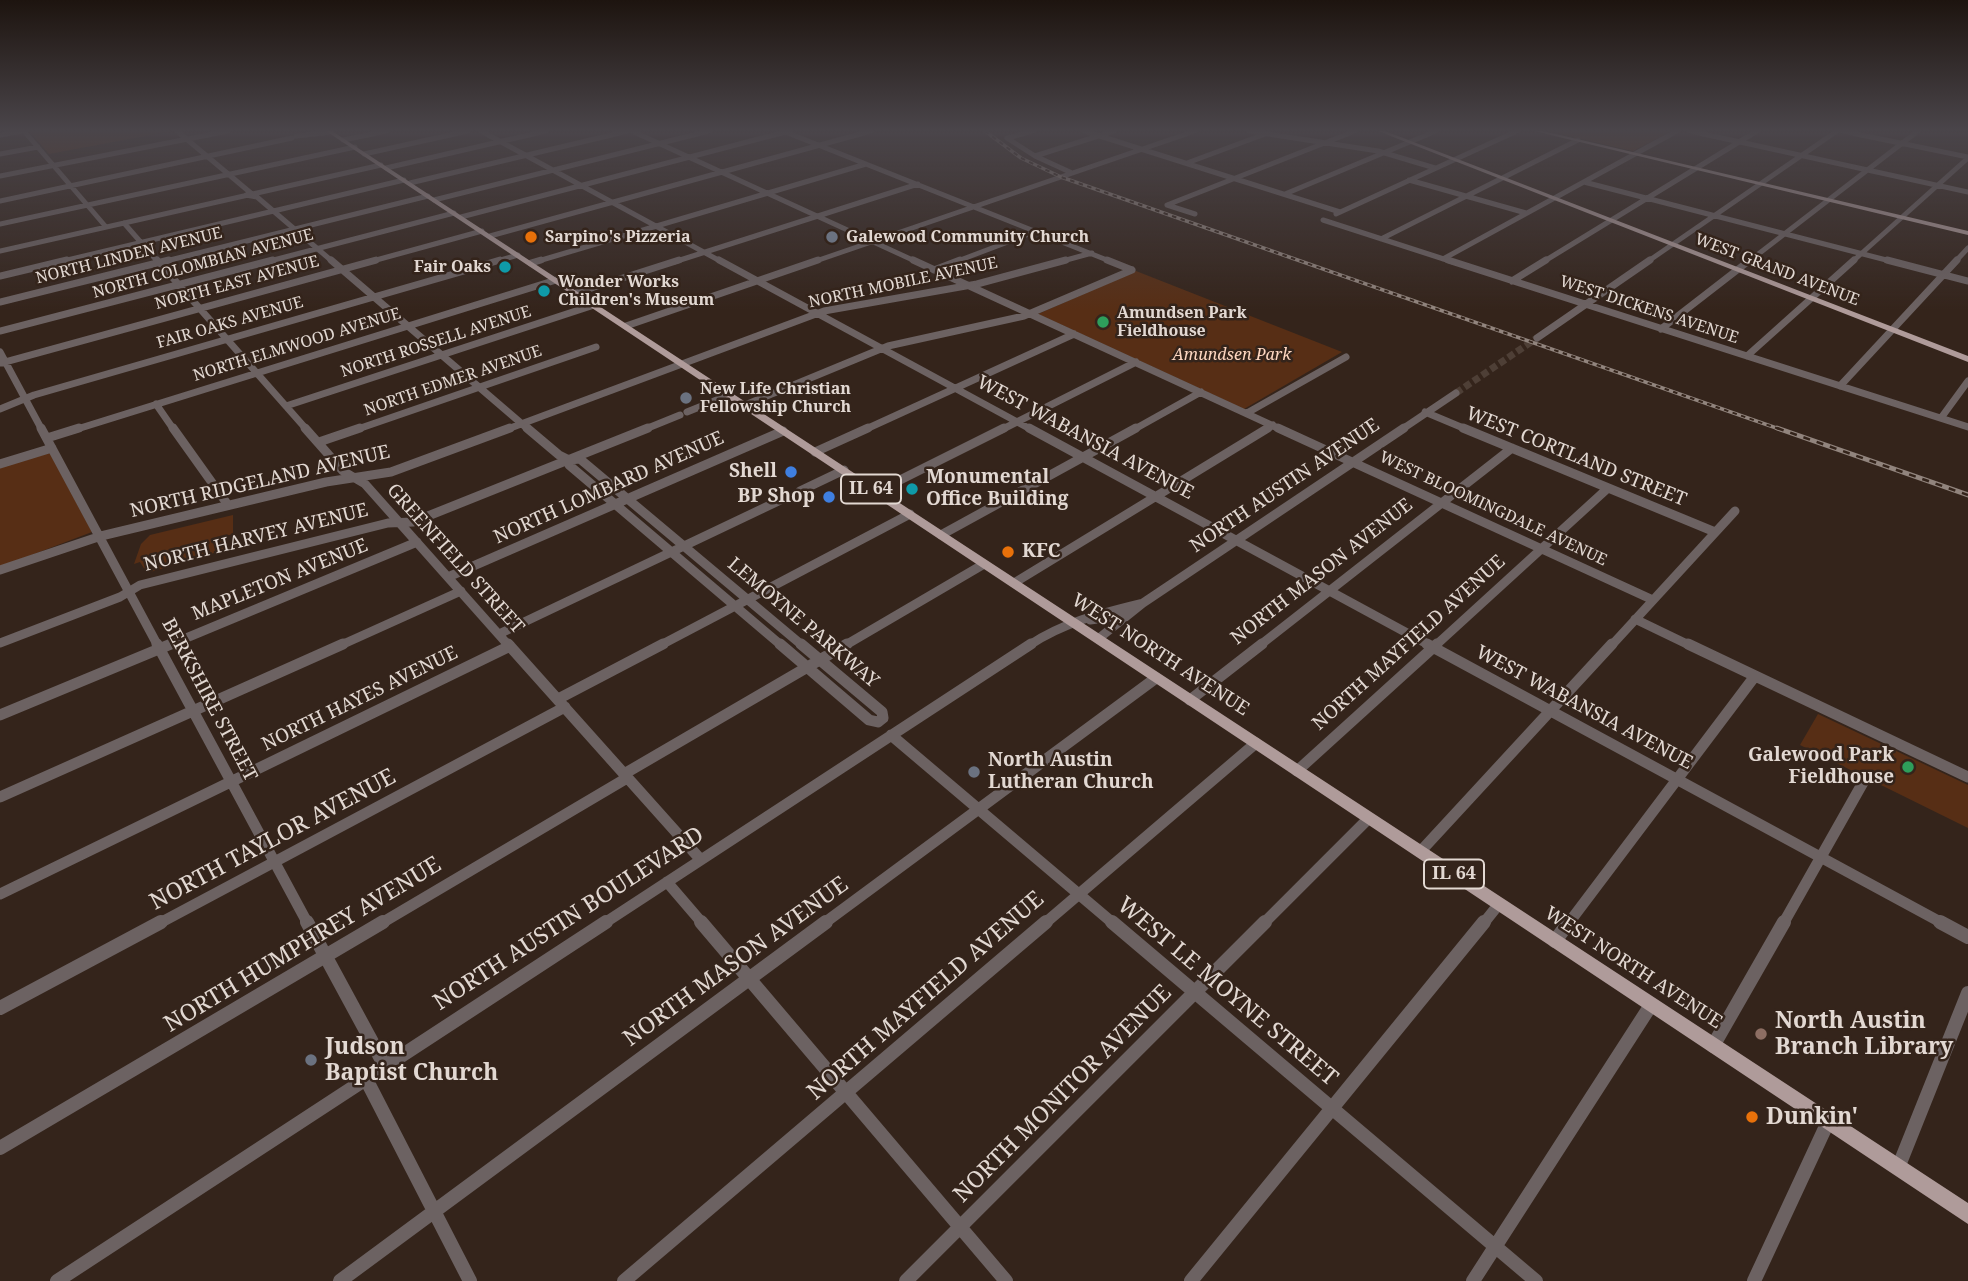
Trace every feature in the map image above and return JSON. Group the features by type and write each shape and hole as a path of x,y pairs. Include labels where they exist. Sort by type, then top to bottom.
{"main road":[{"name":"WEST NORTH AVENUE","path":"420,191 984,564 1078,621 1097,639 1968,1214"},
{"name":"WEST GRAND AVENUE","path":"1535,191 1968,359"},
{"path":"1791,191 1968,233"}],"street":[{"path":"0,199 38,191"},
{"path":"76,191 106,227"},
{"path":"0,224 153,191"},
{"name":"LEMOYNE PARKWAY","path":"248,191 559,456 569,460 580,459 882,712 883,718 878,722 869,720 569,465 569,460"},
{"path":"0,251 272,191"},
{"path":"0,276 358,191"},
{"name":"NORTH LINDEN AVENUE","path":"0,302 293,229 462,191"},
{"name":"NORTH COLOMBIAN AVENUE","path":"0,331 316,249 558,191"},
{"name":"WEST WABANSIA AVENUE","path":"593,191 1968,937"},
{"name":"NORTH EAST AVENUE","path":"2,362 341,270 654,191"},
{"name":"WEST BLOOMINGDALE AVENUE","path":"763,191 1653,600"},
{"path":"531,263 776,191"},
{"path":"576,293 897,191"},
{"path":"745,405 883,348 1031,314 1132,270 935,191"},
{"path":"626,326 1019,191"},
{"path":"1195,214 1167,205 1203,191"},
{"path":"1275,191 1340,212 1386,191"},
{"path":"1285,194 1293,191"},
{"path":"1447,191 1527,213"},
{"path":"1381,239 1476,191"},
{"path":"1443,259 1568,191"},
{"path":"1618,191 1968,281"},
{"path":"1511,281 1658,191"},
{"path":"1537,336 1748,191"},
{"path":"1661,329 1840,191"},
{"path":"1747,356 1930,191"},
{"name":"WEST DICKENS AVENUE","path":"1340,212 1323,220 1968,427"},
{"name":"GREENFIELD STREET","path":"124,223 351,477 365,484 701,860"},
{"path":"934,270 1037,231"},
{"path":"1840,386 1968,248"},
{"name":"NORTH MOBILE AVENUE","path":"683,364 818,313 970,286 1092,253"},
{"path":"480,266 518,255"},
{"name":"FAIR OAKS AVENUE","path":"0,409 471,268"},
{"name":"NORTH ELMWOOD AVENUE","path":"47,438 556,280"},
{"name":"NORTH ROSSELL AVENUE","path":"286,406 594,305"},
{"path":"815,452 1074,334"},
{"name":"NORTH EDMER AVENUE","path":"319,442 596,347"},
{"name":"BERKSHIRE STREET","path":"0,352 2,362 26,400 131,591 385,1066"},
{"path":"1248,413 1346,357"},
{"path":"876,492 1136,362"},
{"name":"NORTH RIDGELAND AVENUE","path":"0,570 101,536 351,477 391,472 683,364"},
{"path":"1941,418 1968,381"},
{"path":"941,535 1201,392"},
{"name":"NORTH AUSTIN AVENUE","path":"1097,639 1143,603 1452,393"},
{"name":"NORTH HARVEY AVENUE","path":"0,643 140,585 388,523 413,522 729,395"},
{"path":"156,404 228,505"},
{"name":"WEST CORTLAND STREET","path":"1425,412 1716,532"},
{"path":"1014,583 1273,425"},
{"name":"NORTH LOMBARD AVENUE","path":"448,577 783,431"},
{"path":"0,464 52,448"},
{"name":"NORTH MASON AVENUE","path":"1190,700 1512,448"},
{"path":"800,491 844,470"},
{"name":"NORTH MAYFIELD AVENUE","path":"1297,771 1608,488"},
{"path":"499,634 789,496"},
{"path":"1420,852 1735,511"},
{"name":"NORTH TAYLOR AVENUE","path":"0,1008 276,862 735,606 910,514"},
{"name":"MAPLETON AVENUE","path":"0,715 417,542"},
{"name":"NORTH HUMPHREY AVENUE","path":"0,1149 984,564"},
{"path":"0,797 461,591"},
{"name":"NORTH AUSTIN AVENUE","path":"1078,621 1143,603"},
{"path":"1078,621 1131,614"},
{"path":"1635,620 1968,777"},
{"name":"NORTH AUSTIN BOULEVARD","path":"57,1281 1054,629 1078,621"},
{"name":"NORTH HAYES AVENUE","path":"0,894 510,646"},
{"path":"1555,941 1755,676"},
{"name":"NORTH MASON AVENUE","path":"340,1281 1156,678"},
{"name":"WEST LE MOYNE STREET","path":"891,735 1536,1281"},
{"name":"NORTH MAYFIELD AVENUE","path":"624,1281 1256,743"},
{"path":"1713,1046 1865,779"},
{"name":"NORTH MONITOR AVENUE","path":"906,1281 1369,818"},
{"path":"667,882 1006,1281"},
{"path":"1191,1281 1499,904"},
{"path":"1898,1168 1968,993"},
{"path":"1473,1281 1651,1005"},
{"path":"366,1079 470,1281"},
{"path":"1754,1281 1828,1122"}],"green space":[{"name":"Amundsen Park","path":"1136,271 1342,352 1244,409 1038,314"},
{"path":"50,453 92,532 0,567 0,466"},
{"path":"233,515 233,534 225,536 224,550 147,573 140,562 134,564 141,544 150,535"},
{"path":"1818,714 1968,785 1968,828 1800,745"}],"tunnel":[{"path":"1456,393 1537,338"}],"railway":[{"path":"1100,191 1782,430"},
{"path":"1777,428 1968,495"}],"place":[{"name":"Sarpino's Pizzeria","path":"531,237"},
{"name":"Galewood Community Church","path":"832,237"},
{"name":"Fair Oaks","path":"505,267"},
{"name":"Wonder Works Children's Museum","path":"544,291"},
{"name":"Amundsen Park Fieldhouse","path":"1103,322"},
{"name":"New Life Christian Fellowship Church","path":"686,398"},
{"name":"Shell","path":"791,472"},
{"name":"Monumental Office Building","path":"912,489"},
{"name":"BP Shop","path":"829,497"},
{"name":"KFC","path":"1008,552"},
{"name":"Galewood Park Fieldhouse","path":"1908,767"},
{"name":"North Austin Lutheran Church","path":"974,772"},
{"name":"North Austin Branch Library","path":"1761,1034"},
{"name":"Judson Baptist Church","path":"311,1060"},
{"name":"Dunkin'","path":"1752,1117"}]}
